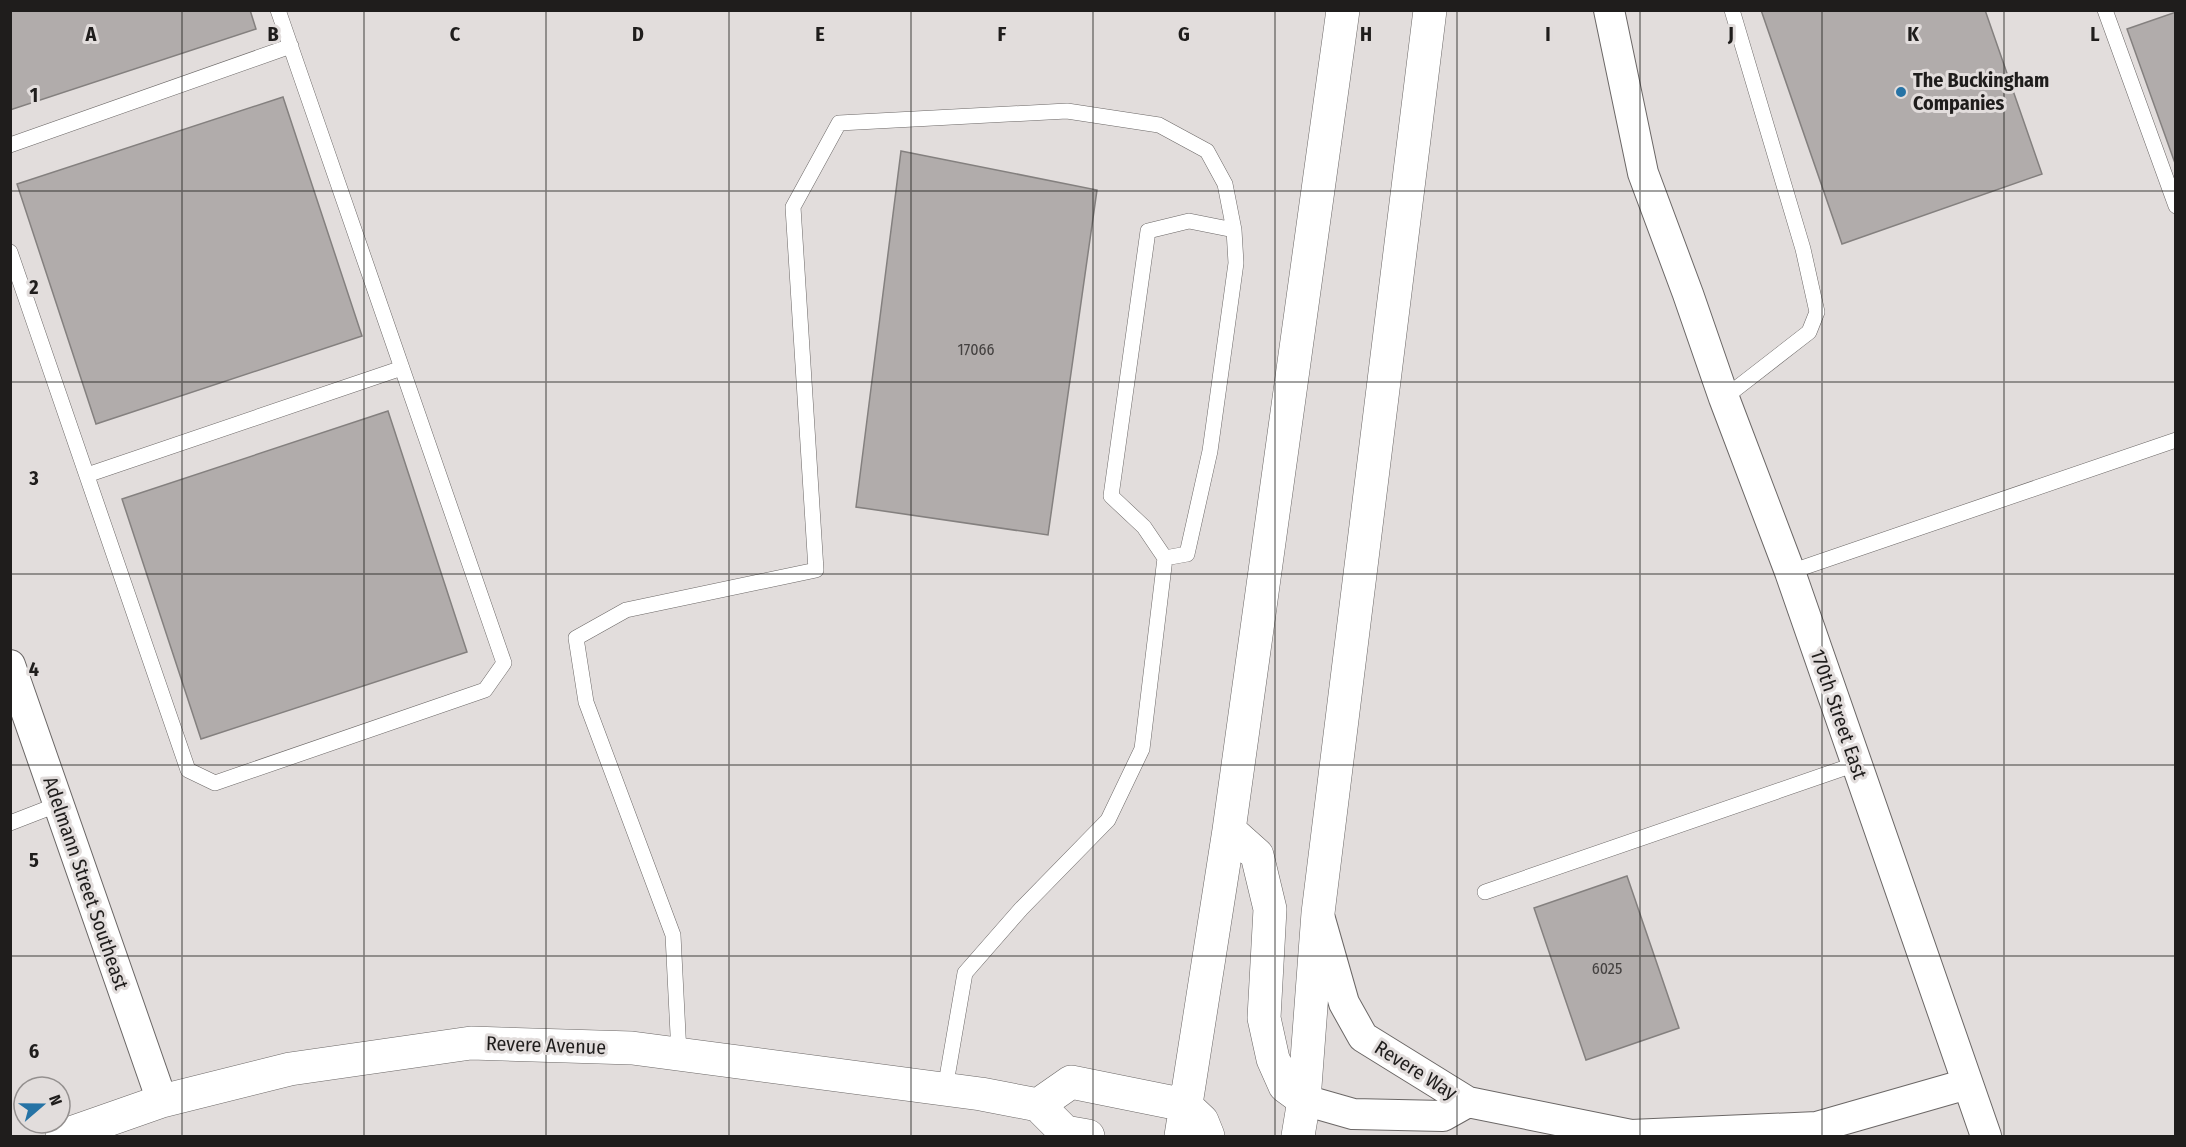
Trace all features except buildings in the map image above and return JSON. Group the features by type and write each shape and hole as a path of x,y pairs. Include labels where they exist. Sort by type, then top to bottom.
{"main road":[{"path":"1181,1137 1229,830 1343,10"},
{"path":"1298,1137 1304,1100 1318,913 1430,10"},
{"path":"1229,830 1257,855 1270,909 1264,1018 1272,1059 1285,1086 1304,1100"},
{"name":"Revere Avenue","path":"62,1137 162,1101 290,1069 471,1043 632,1048 945,1089 1038,1105"},
{"path":"1088,1137 1065,1132 1038,1105 1071,1082 1185,1105 1202,1121 1208,1137"}],"street":[{"name":"170th Street East","path":"1609,10 1642,173 1790,572 1986,1137"},
{"name":"Adelmann Street Southeast","path":"10,664 162,1101"},
{"name":"Revere Way","path":"1304,1100 1353,1114 1443,1116 1468,1102 1363,1037 1344,1003 1318,913"},
{"path":"1468,1102 1631,1135 1817,1127 1967,1084"}],"lane":[{"path":"10,252 188,770 216,783 485,690 504,663 278,10"},
{"path":"1724,398 1809,332 1817,312 1803,249 1732,10"},
{"path":"2105,10 2175,206"},
{"path":"10,145 291,46"},
{"path":"679,1054 673,935 586,702 576,638 626,610 816,570 793,207 839,123 1067,111 1159,125 1207,151 1225,184 1234,230 1236,263 1210,451 1187,554 1165,558"},
{"path":"945,1089 965,973 1021,909 1108,820 1142,749 1165,558 1144,527 1111,496 1148,231 1189,221 1234,230"},
{"path":"87,475 402,368"},
{"path":"1790,572 2175,440"},
{"path":"1485,892 1856,764"},
{"path":"10,823 59,804"}],"place":[{"name":"The Buckingham Companies","path":"1901,92"}]}
